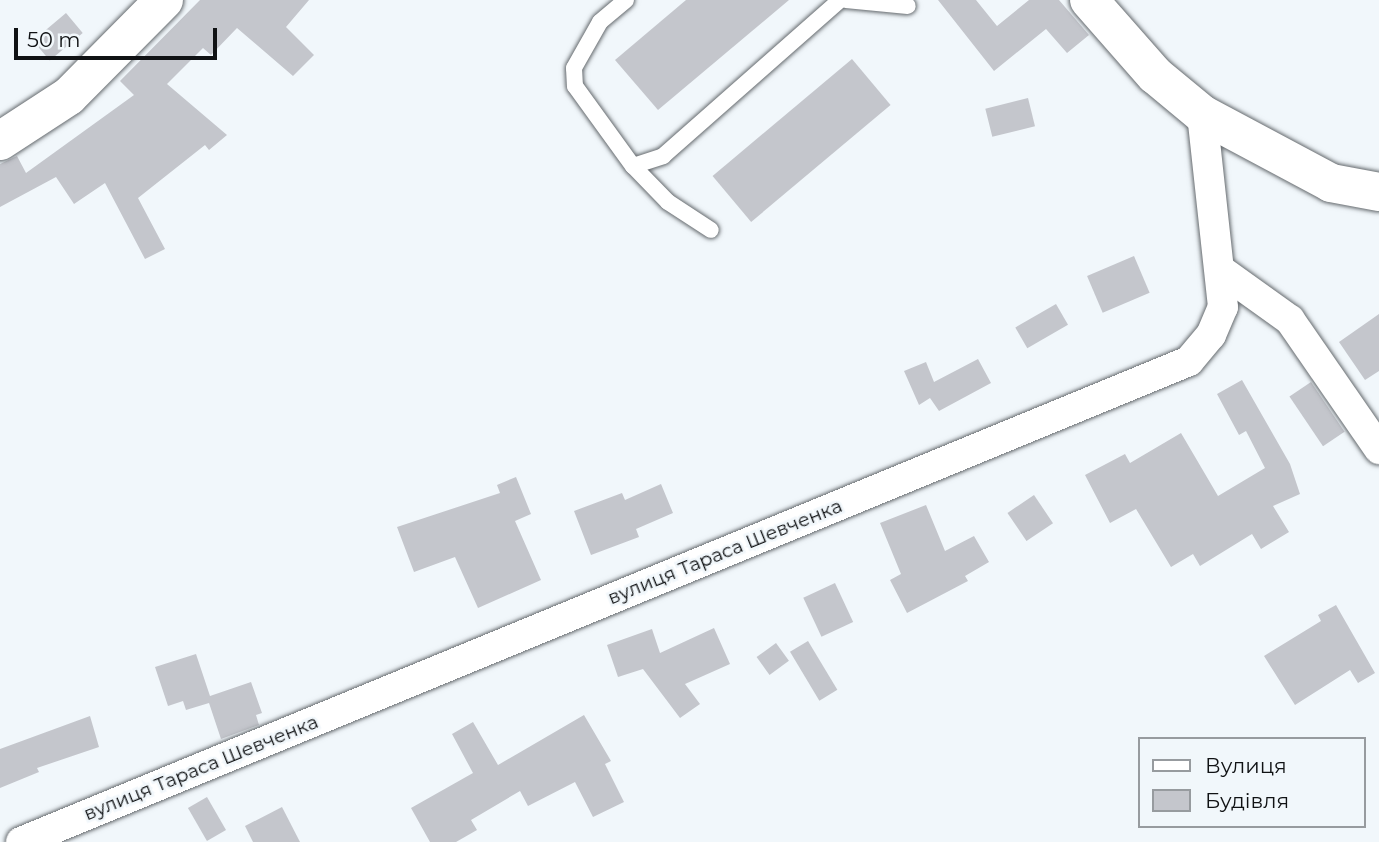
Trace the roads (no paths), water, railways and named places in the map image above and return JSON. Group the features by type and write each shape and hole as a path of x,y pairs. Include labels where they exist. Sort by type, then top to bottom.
{"street":[{"path":"0,141 69,96 164,0"},
{"path":"1089,0 1155,75 1202,114 1331,183 1379,192"},
{"name":"вулиця Тараса Шевченка","path":"21,842 1189,361 1211,335 1223,307 1223,272 1214,242 1202,114"},
{"path":"1223,272 1290,320 1379,449"}],"lane":[{"path":"626,0 600,22 574,68 575,86 633,166 668,202 711,230"},
{"path":"633,166 663,156 840,0"},
{"path":"846,0 908,6"}]}
